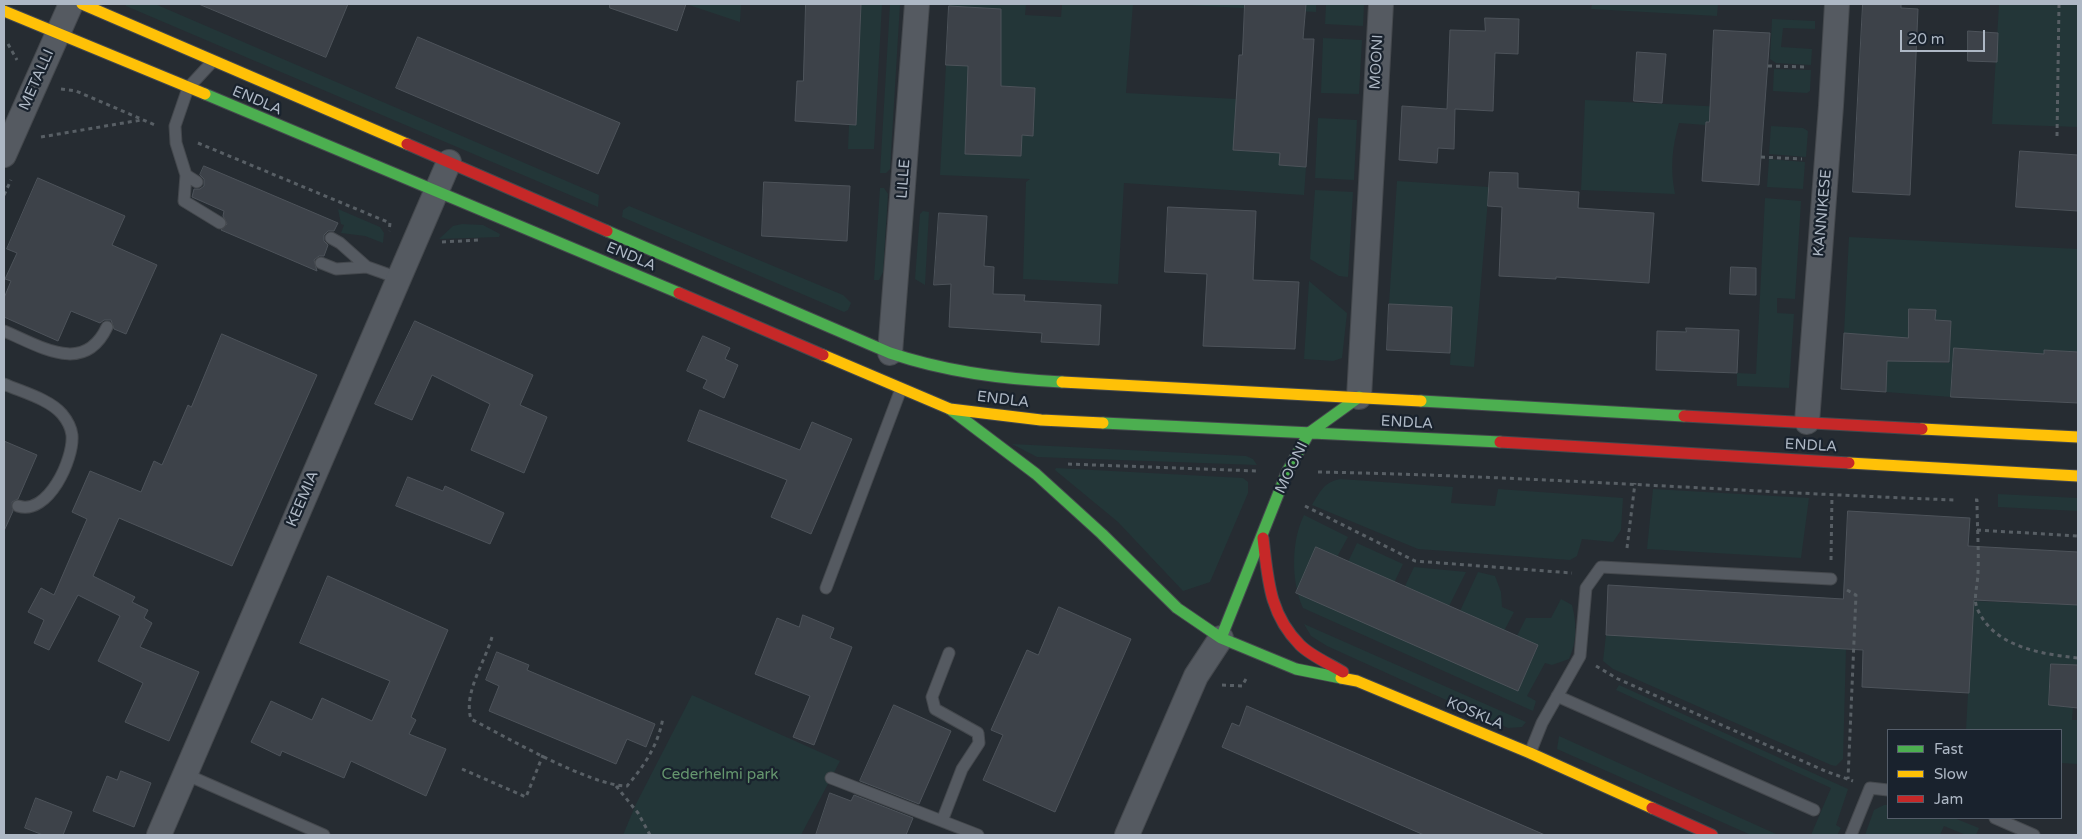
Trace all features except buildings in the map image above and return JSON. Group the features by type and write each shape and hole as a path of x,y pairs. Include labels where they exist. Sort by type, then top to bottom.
{"main road":[{"name":"ENDLA","path":"82,4 890,354 930,367 983,377 2078,437"},
{"name":"ENDLA","path":"4,11 437,190 950,409 1041,420 2078,476"},
{"name":"MOONI","path":"1221,638 1288,472 1309,433 1359,397"},
{"name":"KOSKLA","path":"950,409 1036,474 1102,534 1177,608 1221,638 1296,669 1357,680 1530,753 1712,835"},
{"path":"1263,536 1269,589 1278,617 1302,646 1357,680"}],"street":[{"name":"METALLI","path":"4,156 71,4"},
{"name":"LILLE","path":"890,354 917,4"},
{"name":"MOONI","path":"1359,397 1381,4"},
{"name":"KANNIKESE","path":"1807,422 1837,4"},
{"name":"KEEMIA","path":"159,835 449,162"},
{"name":"MOONI","path":"1127,835 1196,676 1221,638"}],"lane":[{"path":"213,61 188,88 175,126 176,143 186,175 184,201 220,223"},
{"path":"186,175 197,182"},
{"path":"331,238 340,243 367,267 398,278"},
{"path":"321,263 336,269 367,267"},
{"path":"4,331 58,354 69,354 90,350 99,342 107,327"},
{"path":"4,384 52,405 70,425 72,434 69,454 55,487 37,506 24,508 18,506"},
{"path":"826,588 901,389"},
{"path":"1530,753 1542,723 1580,656 1586,588 1601,567 1831,579"},
{"path":"942,821 962,769 979,743 978,733 935,709 932,697 949,654"},
{"path":"1557,696 1814,810"},
{"path":"185,774 324,835"},
{"path":"831,778 978,835"},
{"path":"1851,835 1870,788 1887,790"},
{"path":"1998,819 2034,835"}],"path":[{"path":"2057,136 2059,4"},
{"path":"4,40 12,49 17,62 15,67"},
{"path":"1768,66 1814,68"},
{"path":"59,88 77,88 142,120 390,223"},
{"path":"38,138 142,120"},
{"path":"1761,157 1807,160"},
{"path":"1067,464 1265,471"},
{"path":"1317,472 1635,483 1832,495 1958,500"},
{"path":"1625,569 1635,483"},
{"path":"1832,486 1831,579 1856,596 1848,779"},
{"path":"1967,500 1977,500 1976,606 1988,627 2010,642 2040,654 2078,658"},
{"path":"1300,503 1415,561 1595,575"},
{"path":"1977,530 2078,536"},
{"path":"492,637 488,654 472,688 468,710 471,719 543,755 616,786 627,786 643,767 661,732 663,717"},
{"path":"1580,656 1618,679 1870,788"},
{"path":"1216,685 1242,686"},
{"path":"462,770 526,797 543,755"},
{"path":"616,786 638,813 650,835"}],"green space":[{"path":"125,4 155,4 599,195 598,207 126,6"},
{"path":"686,4 741,4 740,22"},
{"path":"861,4 882,4 874,149 848,149 849,125 856,125"},
{"path":"890,4 900,4 890,169 886,173 880,173"},
{"path":"949,4 1026,4 1025,15 1061,17 1062,4 1133,4 1126,93 1237,99 1234,150 1253,151 1256,100 1310,102 1309,122 1281,120 1281,131 1271,131 1271,148 1280,149 1280,165 1306,167 1304,195 1124,183 1118,284 1023,279 1026,182 1030,179 940,175 946,65 993,66 994,51 1001,51 1001,29 995,28 996,9 949,6","holes":["993,85 1034,88 1033,135 1022,135 1021,156 965,154 967,103 992,104"]},
{"path":"1168,4 1316,4 1316,12"},
{"path":"1326,4 1364,4 1363,26 1325,24"},
{"path":"1592,4 1718,4 1717,16 1591,9"},
{"path":"1999,4 2078,4 2078,127 1992,124"},
{"path":"1772,19 1815,21 1815,29 1783,28 1781,47 1812,49 1811,65 1776,63 1770,59"},
{"path":"1323,38 1362,40 1359,94 1321,93"},
{"path":"1774,69 1811,70 1810,91 1807,93 1773,91"},
{"path":"1585,100 1765,109 1763,126 1706,122 1706,125 1679,123 1672,158 1675,194 1581,190"},
{"path":"1318,118 1357,120 1354,180 1315,178"},
{"path":"1771,126 1803,128 1808,131 1806,157 1769,154"},
{"path":"1769,159 1805,162 1803,189 1767,187"},
{"path":"1397,181 1489,187 1474,367 1450,365 1452,307 1389,304"},
{"path":"880,188 884,188 888,194 883,272 879,280 874,280"},
{"path":"1315,190 1353,192 1348,277 1339,276 1310,259"},
{"path":"1765,198 1801,201 1795,299 1777,298 1777,313 1794,314 1789,388 1737,386 1737,373 1756,374"},
{"path":"629,206 843,295 851,303 848,310 844,312 622,217 623,210"},
{"path":"338,209 380,227 384,233 383,243 365,236 341,233 344,225 341,224"},
{"path":"923,211 929,212 925,285 915,279 920,214"},
{"path":"462,224 483,225 500,234 499,237 439,239 453,226"},
{"path":"1849,237 2078,249 2078,352 2045,350 2042,401 2023,401 2024,353 1954,348 1951,397 1886,392 1887,363 1844,333","holes":["1909,309 1936,310 1935,320 1951,321 1949,363 1915,361"]},
{"path":"1309,281 1347,313 1342,358 1333,361 1304,359"},
{"path":"1012,444 1246,456 1253,459 1257,465 1037,457"},
{"path":"1056,468 1243,478 1248,482 1248,493 1210,582 1183,591 1118,522 1055,470"},
{"path":"1340,479 1453,487 1451,503 1495,506 1498,489 1623,498 1621,530 1613,542 1582,539 1577,556 1570,560 1418,549 1312,505 1326,485"},
{"path":"1653,489 1809,498 1801,558 1647,549"},
{"path":"1998,494 2078,498 2078,511 1998,507"},
{"path":"1304,515 1348,537 1337,557 1518,690 1538,646 1517,636 1526,618 1551,618 1561,599 1572,605 1575,619 1575,639 1569,659 1552,665 1545,663 1527,696 1536,701 1533,711 1303,608 1296,586 1294,562 1297,537"},
{"path":"1357,543 1403,564 1394,583 1348,562"},
{"path":"1414,567 1466,572 1449,606 1405,586"},
{"path":"1478,572 1495,576 1501,592 1502,607 1514,612 1504,631 1460,611"},
{"path":"1973,601 2078,605 2078,665 2051,664 2049,705 2073,707 2072,720 2078,720 2078,764 2062,763 2062,729 1966,729"},
{"path":"1304,624 1526,722 1522,727 1508,728 1327,646 1311,636"},
{"path":"1606,635 1846,649 1843,759 1836,766 1831,765 1613,669 1603,661"},
{"path":"1619,685 1848,789 1836,825 1841,828 1837,835 1811,835 1831,788 1616,690"},
{"name":"Cederhelmi park","path":"692,695 840,761 801,835 623,835 636,804"},
{"path":"1559,736 1776,834 1751,835 1557,749"},
{"path":"1887,805 1887,819 1956,819 1979,828 1976,835 1966,835 1944,826 1940,835 1865,835 1874,810"}],"traffic: fast":[{"path":"205,94 679,293"},
{"path":"607,231 890,353 911,360 975,374 1062,382"},
{"path":"1221,638 1287,472 1309,433 1359,397"},
{"path":"1421,401 1684,416"},
{"path":"950,409 1036,474 1102,534 1177,608 1221,638 1296,669 1341,678"},
{"path":"1103,423 1500,442"}],"traffic: slow":[{"path":"82,4 407,144"},
{"path":"4,11 205,94"},
{"path":"823,355 950,409 1041,420 1103,423"},
{"path":"1062,382 1421,401"},
{"path":"1922,429 2078,437"},
{"path":"1849,463 2078,476"},
{"path":"1341,678 1357,681 1530,753 1652,808"}],"traffic: jam":[{"path":"407,144 607,231"},
{"path":"679,293 823,355"},
{"path":"1684,416 1922,429"},
{"path":"1500,442 1849,463"},
{"path":"1263,538 1269,582 1276,608 1282,621 1304,649 1343,672"},
{"path":"1652,808 1712,835"}]}
